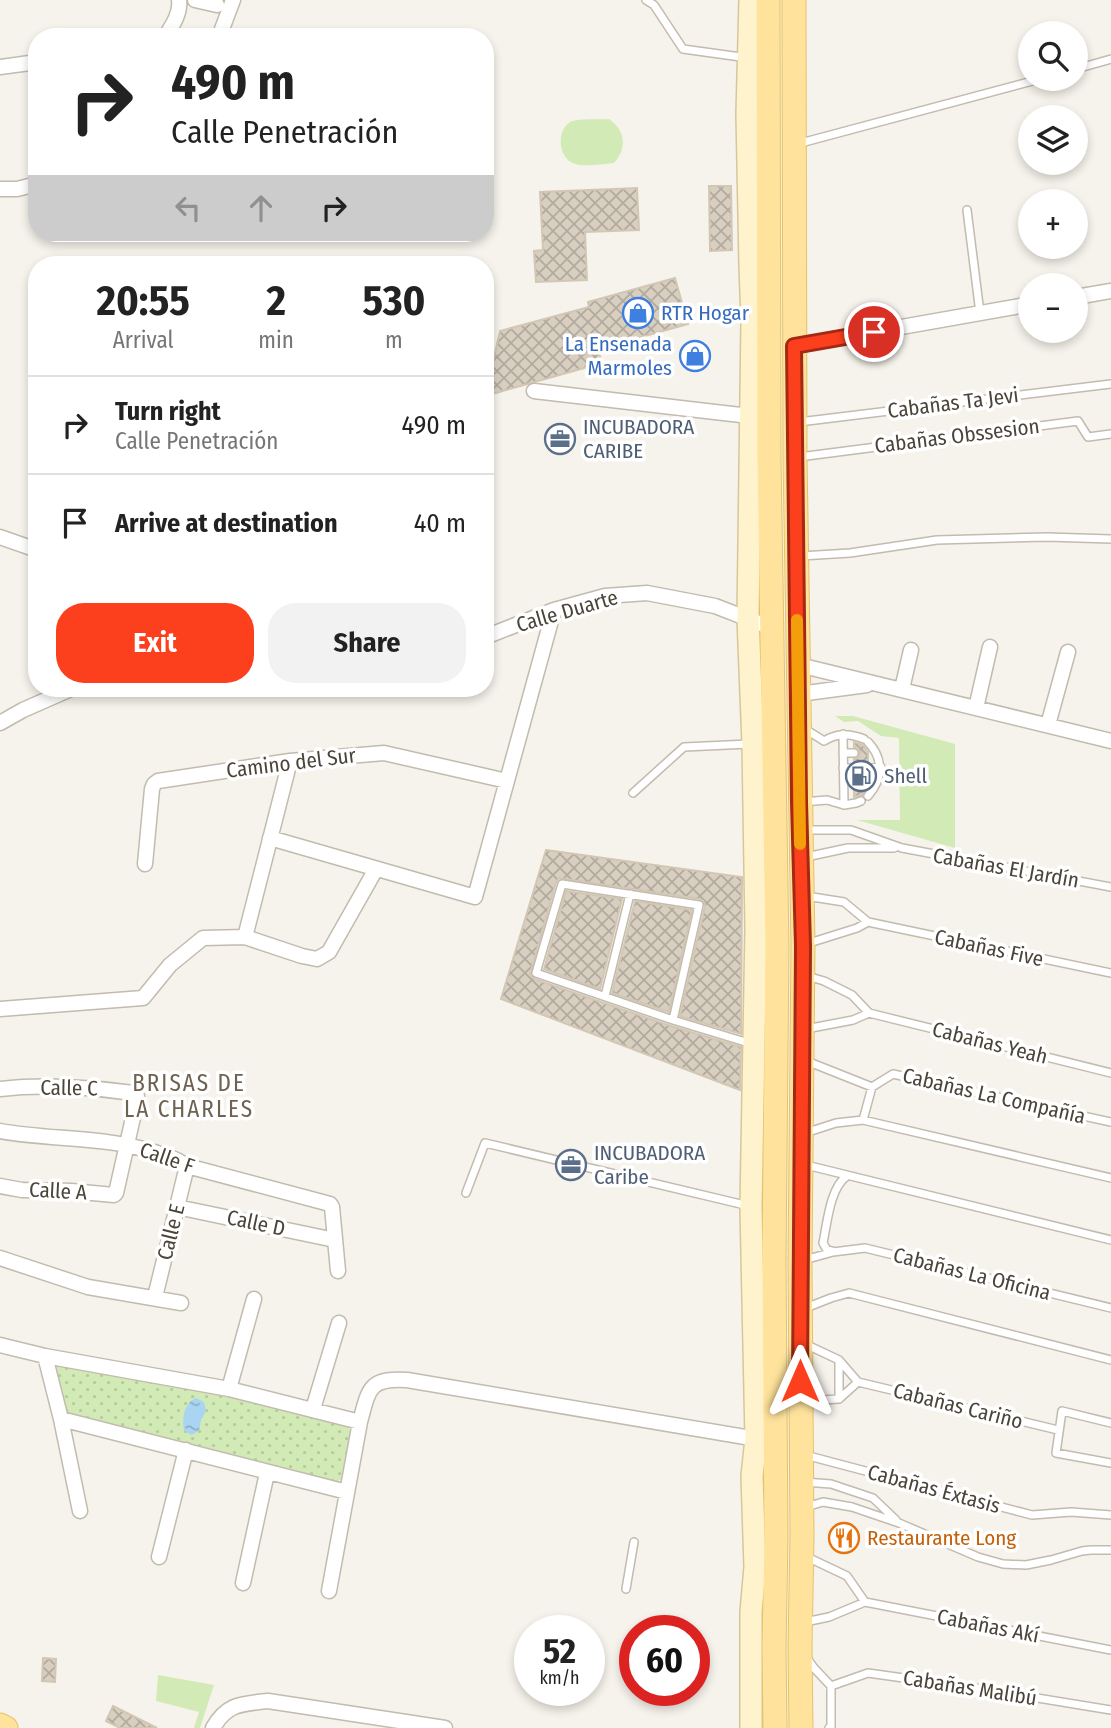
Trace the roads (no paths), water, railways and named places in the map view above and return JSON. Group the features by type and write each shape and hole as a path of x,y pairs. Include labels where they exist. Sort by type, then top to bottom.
{"main road":[{"path":"768,0 760,417 772,628 777,946 765,1049 763,1210 765,1440 776,1537 775,1728"},
{"path":"794,0 795,457 803,946 800,1261 801,1728"},
{"path":"0,1725 6,1728"}],"street":[{"path":"170,28 178,12 179,0"},
{"path":"195,0 217,5"},
{"path":"222,28 233,0"},
{"path":"750,0 747,114 750,265 760,417 748,619 754,744 756,929 765,1049"},
{"path":"0,67 28,63"},
{"path":"0,189 28,186"},
{"path":"1088,295 1111,291"},
{"path":"794,346 1018,306"},
{"path":"534,391 760,417"},
{"path":"0,537 28,547"},
{"name":"Calle Duarte","path":"494,633 554,610 605,596 647,593 715,606 772,628"},
{"path":"270,838 475,897 554,610"},
{"path":"976,708 990,647"},
{"path":"902,689 911,650"},
{"path":"1048,726 1068,652"},
{"path":"799,665 1111,741"},
{"path":"799,694 876,683"},
{"path":"0,723 53,697"},
{"name":"Camino del Sur","path":"145,864 152,789 158,781 290,761 384,753 507,781"},
{"path":"245,937 290,761"},
{"path":"0,1009 143,998 170,965 203,938 245,937 317,959 329,952 376,869"},
{"name":"Calle C","path":"0,1089 101,1088 133,1093 137,1096 127,1144"},
{"name":"Calle F","path":"0,1131 28,1136 97,1139 127,1144 174,1158 187,1166 331,1206 335,1240"},
{"name":"Calle A","path":"0,1186 22,1190 115,1195 127,1144"},
{"name":"Calle E","path":"155,1297 187,1166"},
{"name":"Calle D","path":"177,1207 335,1240"},
{"path":"335,1240 338,1271"},
{"path":"0,1258 88,1287 181,1303"},
{"path":"229,1389 254,1299"},
{"path":"313,1409 338,1322"},
{"path":"0,1345 45,1356 229,1389 360,1422"},
{"path":"45,1356 80,1511"},
{"path":"329,1591 360,1422 367,1394 377,1382 407,1380 765,1440 752,1476 755,1567 751,1612 751,1728"},
{"path":"61,1419 347,1492"},
{"path":"159,1558 186,1450"},
{"path":"243,1583 267,1473"},
{"path":"213,1728 224,1712 240,1704 268,1701 445,1728"}],"lane":[{"path":"646,0 654,5 683,49 748,58"},
{"path":"1088,66 1111,60"},
{"path":"793,145 1018,85"},
{"path":"967,210 980,313"},
{"name":"Cabañas Ta Jevi","path":"795,422 1111,384"},
{"name":"Cabañas Obssesion","path":"795,457 1078,421 1088,437 1111,434"},
{"path":"797,556 850,553 937,540 1047,537 1111,539"},
{"path":"799,725 824,741 843,734 854,735 866,741 881,767"},
{"path":"843,734 844,805"},
{"path":"633,793 684,747 754,744"},
{"path":"843,753 854,753"},
{"path":"869,768 881,767"},
{"path":"799,802 827,800 844,805 856,803 865,798 881,767"},
{"path":"843,768 854,768"},
{"path":"844,784 854,784"},
{"name":"Cabañas El Jardín","path":"800,830 852,830 902,848 1111,887"},
{"name":"Cabañas El Jardín","path":"801,858 848,848 902,848"},
{"path":"673,1020 699,905 562,884 536,973 673,1020 765,1049"},
{"path":"605,996 630,894"},
{"name":"Cabañas Five","path":"802,895 844,902 868,922 1111,973"},
{"path":"803,946 868,922"},
{"name":"Cabañas Yeah","path":"803,975 824,981 852,995 869,1013 1111,1073"},
{"path":"803,1030 853,1020 869,1013"},
{"name":"Cabañas La Compañía","path":"802,1059 872,1087 892,1074 1111,1122"},
{"path":"863,1120 872,1087"},
{"path":"802,1134 836,1123 863,1120 1111,1178"},
{"path":"466,1193 485,1143 763,1210"},
{"path":"801,1164 1111,1240"},
{"path":"833,1252 827,1250 823,1243 837,1184 847,1176"},
{"name":"Cabañas La Oficina","path":"800,1261 833,1252 865,1248 1111,1308"},
{"path":"800,1311 849,1293 1111,1360"},
{"path":"800,1341 839,1360 858,1382 839,1399 800,1401"},
{"path":"839,1360 839,1399"},
{"name":"Cabañas Cariño","path":"858,1382 1058,1430"},
{"path":"1111,1423 1062,1412 1056,1453 1111,1463"},
{"name":"Cabañas Éxtasis","path":"801,1454 1032,1515 1071,1512 1111,1515"},
{"path":"801,1482 831,1484 873,1498 899,1523"},
{"path":"802,1508 823,1502 852,1507 899,1523 978,1557 1017,1566 1037,1564 1091,1550 1111,1550"},
{"path":"626,1589 634,1542"},
{"path":"801,1622 829,1617 865,1602 847,1576 802,1554"},
{"name":"Cabañas Akí","path":"865,1602 1111,1650"},
{"path":"800,1647 814,1668 831,1686 833,1728"},
{"name":"Cabañas Malibú","path":"831,1686 868,1672 1111,1710"}],"water":[{"path":"196,1398 204,1402 206,1411 199,1431 191,1435 184,1430 184,1416 186,1407"}],"place":[{"name":"RTR Hogar","path":"638,313"},
{"name":"La Ensenada Marmoles","path":"695,356"},
{"name":"INCUBADORA CARIBE","path":"560,439"},
{"name":"Shell","path":"861,776"},
{"name":"INCUBADORA Caribe","path":"571,1165"},
{"name":"Restaurante Long","path":"844,1538"}],"district":[{"name":"BRISAS DE LA CHARLES","path":"189,1096"}]}
